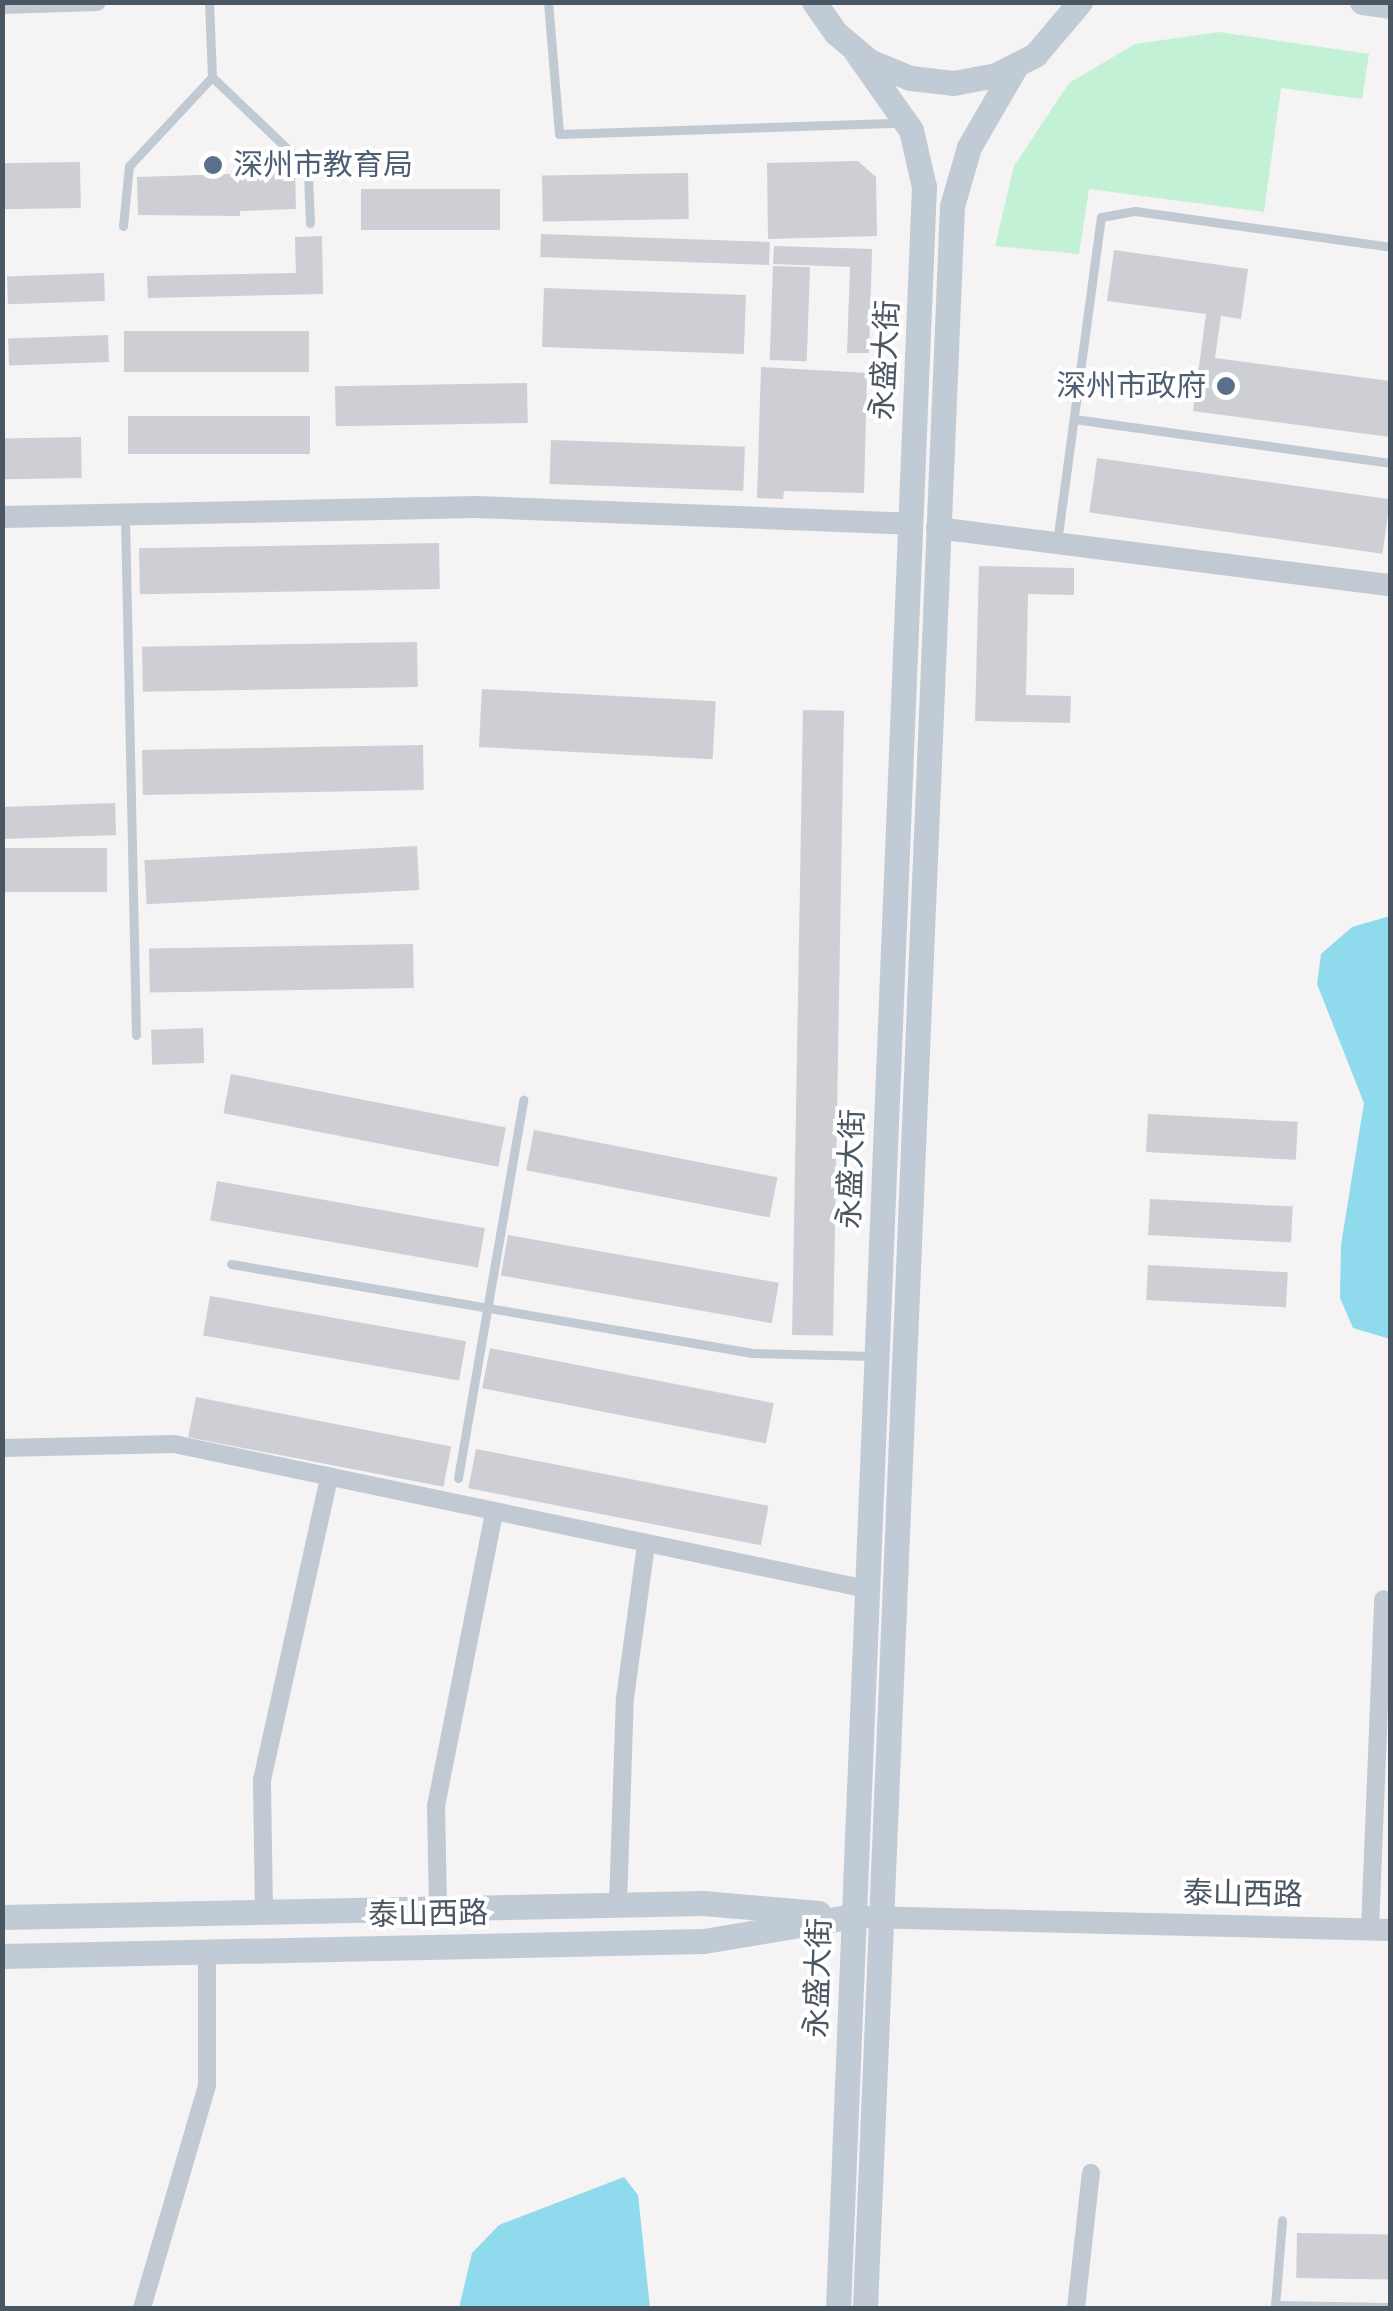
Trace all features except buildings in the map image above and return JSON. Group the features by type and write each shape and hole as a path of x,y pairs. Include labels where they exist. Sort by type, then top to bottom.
{"main road":[{"path":"802,2 856,52 889,71 931,82 975,80 1016,66 1073,14 1097,2"},
{"path":"814,2 836,33"},
{"path":"1362,2 1390,6"},
{"name":"永盛大街","path":"838,2308 924,187 907,122 856,52"},
{"name":"永盛大街","path":"865,2308 952,206 969,147 1016,66"},
{"name":"泰山西路","path":"2,1917 704,1903 854,1916"},
{"name":"泰山西路","path":"2,1956 704,1941 854,1916"}],"street":[{"path":"2,4 97,2"},
{"path":"2,517 476,507 910,524"},
{"path":"938,528 1390,586"},
{"path":"2,1448 174,1444 494,1514 867,1588"},
{"path":"264,1912 262,1780 329,1478"},
{"path":"438,1908 436,1806 494,1514"},
{"path":"618,1904 626,1698 646,1545"},
{"path":"1380,1930 1383,1599"},
{"name":"泰山西路","path":"854,1916 1380,1930"},
{"path":"142,2308 208,2085 208,1951"},
{"path":"1076,2308 1092,2173"}],"lane":[{"path":"209,2 212,76 296,157 308,174 310,223"},
{"path":"548,2 559,134 907,122"},
{"path":"124,226 125,178 134,157 212,76"},
{"path":"1057,543 1101,217 1108,212 1390,247"},
{"path":"1074,418 1390,464"},
{"path":"125,514 136,1035"},
{"path":"458,1478 523,1100"},
{"path":"232,1264 752,1353 876,1356"},
{"path":"1282,2220 1275,2306 1390,2307"}],"green space":[{"path":"1219,32 1369,54 1362,99 1281,88 1264,212 1089,189 1079,254 995,246 1014,166 1069,83 1135,44"}],"water":[{"path":"1390,916 1390,1339 1353,1328 1340,1298 1341,1245 1364,1103 1317,984 1321,954 1352,927"},
{"path":"624,2177 638,2195 650,2308 459,2308 472,2253 499,2225"}],"place":[{"name":"深州市教育局","path":"213,165"},
{"name":"深州市政府","path":"1226,386"}]}
